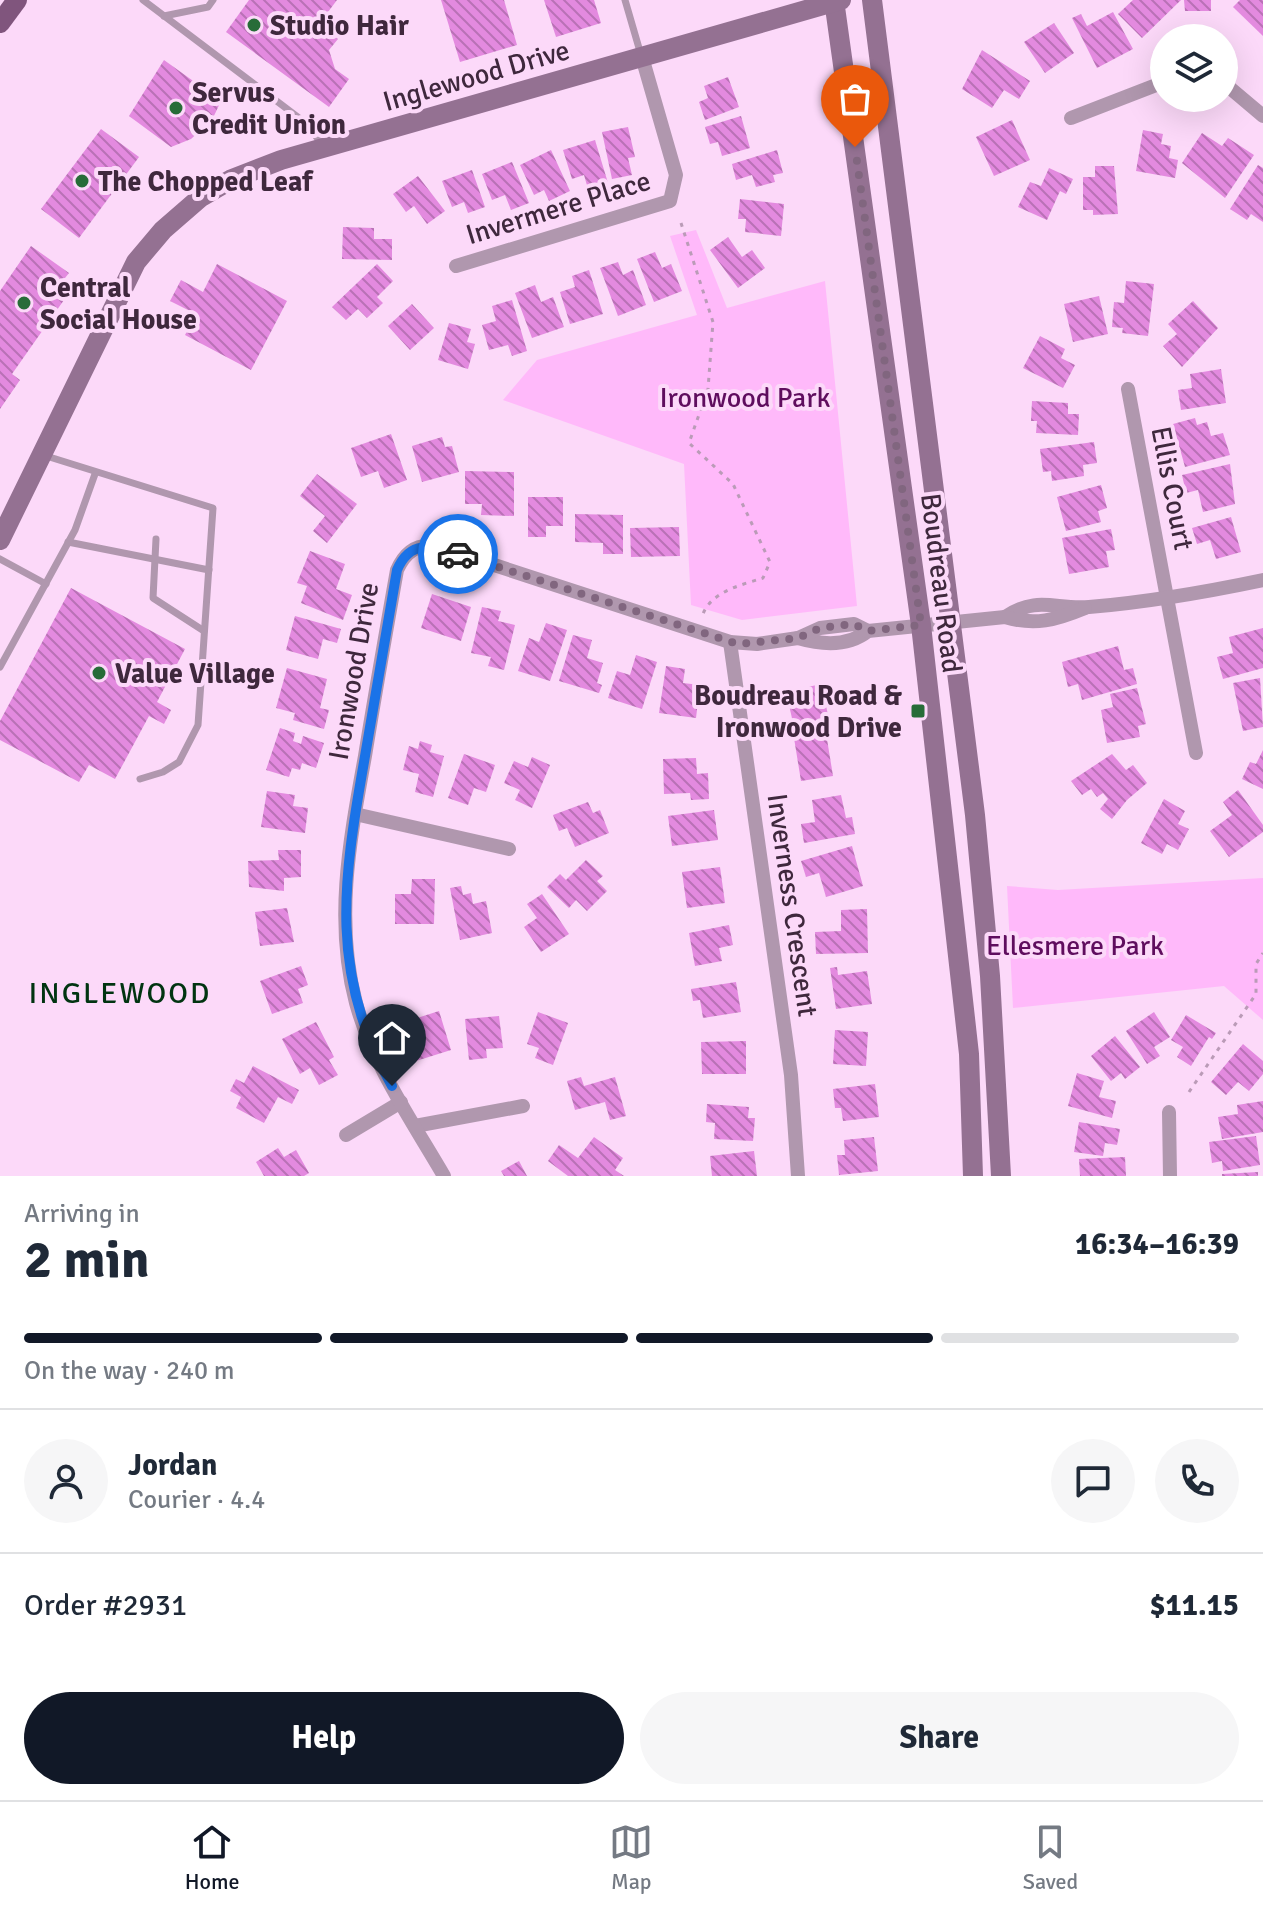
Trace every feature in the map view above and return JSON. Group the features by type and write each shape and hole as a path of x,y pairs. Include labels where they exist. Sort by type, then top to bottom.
{"main road":[{"path":"0,23 17,0"},
{"name":"Boudreau Road","path":"872,0 953,623 982,892 1001,1176"},
{"name":"Inglewood Drive","path":"0,540 5,517 41,455 124,281 157,236 216,186 268,164 837,1"},
{"name":"Boudreau Road","path":"837,1 921,625 969,1054 973,1176"}],"street":[{"name":"Invermere Place","path":"456,266 670,201 676,184 674,167 642,57"},
{"path":"1071,118 1150,87"},
{"path":"1238,95 1263,116"},
{"name":"Ellis Court","path":"1128,389 1196,753"},
{"name":"Ironwood Drive","path":"444,1176 366,1033 349,971 345,942 345,879 355,814 397,570 412,549 429,545 439,547 730,642 757,644 798,638 820,628 854,624 868,631 953,623 1005,617 1022,606 1053,603 1085,608 1167,598 1263,580"},
{"name":"Inverness Crescent","path":"730,642 791,1075 798,1176"},
{"path":"355,814 509,849"},
{"path":"346,1135 401,1102"},
{"path":"415,1126 523,1106"},
{"path":"1169,1112 1170,1176"}],"lane":[{"path":"143,0 307,124 324,148"},
{"path":"164,16 208,7 213,0"},
{"path":"625,0 642,57"},
{"path":"41,455 213,508 198,725 179,762 163,772 140,779"},
{"path":"0,667 68,542 95,474"},
{"path":"156,539 153,598 204,631"},
{"path":"68,542 209,570"},
{"path":"0,559 46,584"}],"path":[{"path":"681,223 713,322 708,389 689,443 733,484 770,562 763,578 723,592 704,609 698,632"},
{"path":"1189,1092 1256,994 1256,964 1263,953"}],"green space":[{"name":"Ironwood Park","path":"696,230 727,308 825,281 857,606 742,620 691,605 684,464 503,400 537,360 697,315 670,236"},
{"name":"Ellesmere Park","path":"1263,878 1263,1020 1224,986 1013,1008 1007,886 1058,890"}],"building":[{"path":"249,0 337,0 319,24 338,39 329,50 335,69 349,79 329,107 226,32"},
{"path":"441,0 504,0 517,45 460,62"},
{"path":"544,0 594,0 601,23 556,37"},
{"path":"1133,0 1181,0 1156,24 1150,24 1150,30 1142,38 1118,14"},
{"path":"1184,0 1211,0 1211,11 1185,11"},
{"path":"1240,0 1263,0 1263,36 1233,7"},
{"path":"1113,12 1133,49 1097,68 1072,18 1081,14 1087,26"},
{"path":"1054,23 1074,53 1045,73 1024,42"},
{"path":"982,50 1030,81 1019,99 1004,90 992,108 962,89"},
{"name":"Servus Credit Union","path":"164,60 221,101 212,120 191,139 171,147 129,116"},
{"path":"728,77 739,107 705,120 699,102 708,98 704,86"},
{"path":"741,116 750,148 722,156 718,142 710,144 705,127"},
{"path":"1012,120 1030,160 994,176 976,137"},
{"path":"628,127 635,157 628,158 632,175 612,179 602,132"},
{"path":"101,129 139,157 79,238 41,209"},
{"path":"1143,130 1163,134 1161,144 1171,146 1169,158 1178,160 1175,178 1136,171"},
{"path":"1202,133 1222,146 1228,138 1254,155 1225,198 1182,163"},
{"path":"595,140 608,183 588,189 584,175 572,179 563,150"},
{"path":"551,150 570,191 549,201 544,190 534,195 520,165"},
{"path":"777,150 783,173 773,175 775,182 756,187 752,175 736,180 732,164"},
{"path":"512,162 529,203 511,210 505,195 492,200 482,174"},
{"path":"1258,165 1263,168 1263,222 1251,214 1247,220 1230,209"},
{"path":"1095,166 1114,166 1118,214 1093,215 1093,210 1083,210 1083,177 1095,177"},
{"path":"1049,168 1073,179 1066,194 1060,191 1047,220 1018,207 1030,182 1041,186"},
{"path":"472,170 485,207 468,213 464,202 452,207 442,181"},
{"path":"418,176 445,211 427,224 414,206 406,212 393,194"},
{"path":"740,199 784,204 781,236 745,232 746,219 738,219"},
{"path":"343,227 374,228 374,239 392,239 392,260 342,259"},
{"path":"728,237 742,257 752,250 765,268 738,288 710,250"},
{"path":"31,246 69,273 61,283 71,290 12,374 20,380 0,409 0,291"},
{"path":"655,252 662,268 671,264 682,291 654,302 637,259"},
{"path":"618,262 623,275 633,270 646,305 618,316 600,268"},
{"path":"217,264 287,301 251,370 185,335 196,314 170,301 181,280 203,292"},
{"path":"377,264 393,281 377,297 383,303 367,318 358,309 346,320 332,307"},
{"path":"589,270 603,314 570,324 560,292 575,287 572,276"},
{"path":"1126,281 1154,284 1148,336 1122,333 1123,328 1112,327 1114,302 1124,303"},
{"path":"535,285 541,302 553,297 564,327 532,338 515,293"},
{"path":"1099,296 1108,334 1073,342 1064,304"},
{"path":"512,300 527,351 512,356 508,345 489,350 482,325 496,321 492,306"},
{"path":"1193,301 1218,328 1182,367 1163,346 1177,334 1168,324"},
{"path":"412,304 434,328 410,350 388,326"},
{"path":"449,323 471,329 467,342 475,344 468,369 438,360"},
{"path":"1040,336 1065,349 1061,358 1075,365 1063,388 1023,368"},
{"path":"1221,369 1226,403 1181,410 1178,390 1192,388 1190,374"},
{"path":"1032,401 1068,403 1068,414 1079,414 1078,435 1036,433 1037,421 1031,421"},
{"path":"1195,418 1197,425 1207,422 1211,436 1223,433 1230,455 1185,467 1173,424"},
{"path":"391,434 407,480 384,488 378,471 361,477 351,448"},
{"path":"442,437 445,447 452,446 459,472 422,482 412,446"},
{"path":"1094,442 1097,463 1083,465 1084,476 1052,481 1051,471 1043,472 1040,449"},
{"path":"1230,464 1235,504 1203,512 1198,490 1186,493 1182,475"},
{"path":"465,471 514,472 514,516 481,515 482,504 465,504"},
{"path":"317,474 357,504 327,543 313,531 325,516 300,496"},
{"path":"1101,485 1107,508 1098,511 1101,522 1066,531 1057,497"},
{"path":"528,497 563,497 563,526 546,526 546,537 528,537"},
{"path":"575,514 623,515 623,554 603,554 603,543 575,542"},
{"path":"1231,517 1241,552 1216,559 1210,540 1197,544 1192,528"},
{"path":"679,527 680,556 631,557 630,528"},
{"path":"1111,529 1115,550 1106,551 1109,567 1069,574 1062,538"},
{"path":"310,551 345,564 336,589 352,595 343,620 301,603 307,586 297,583"},
{"name":"Value Village","path":"71,588 185,649 157,702 171,710 164,724 149,716 115,779 89,765 79,782 0,740 0,721"},
{"path":"432,594 471,607 461,641 421,628"},
{"path":"482,607 501,611 498,621 515,625 504,670 488,666 491,657 471,653"},
{"path":"295,616 341,629 337,643 323,639 318,659 286,650"},
{"path":"546,623 567,630 550,681 518,671 529,638 539,642"},
{"path":"1263,628 1263,668 1223,679 1217,657 1233,653 1229,637"},
{"path":"573,635 592,640 587,658 603,663 597,683 602,685 599,693 559,681"},
{"path":"1118,646 1124,670 1133,668 1137,684 1082,700 1078,684 1068,687 1062,662"},
{"path":"636,655 657,662 642,709 608,698 617,671 630,675"},
{"path":"666,666 685,669 683,683 700,685 696,718 659,713"},
{"path":"287,668 327,679 320,708 329,710 324,729 293,720 295,713 276,708"},
{"path":"1260,678 1263,727 1243,731 1233,683"},
{"path":"821,684 829,719 794,727 786,692"},
{"path":"1137,688 1146,724 1138,726 1140,737 1107,743 1101,710 1113,707 1110,694"},
{"path":"280,728 295,733 293,741 301,744 303,736 324,743 316,768 302,763 300,770 292,768 289,777 266,770"},
{"path":"826,733 833,776 801,781 794,738"},
{"path":"420,741 432,745 430,752 444,756 433,797 415,792 419,774 403,770 409,746 418,749"},
{"path":"1263,750 1263,789 1242,779 1250,762 1256,764"},
{"path":"464,754 495,765 486,792 474,788 468,805 448,798"},
{"path":"1112,754 1126,770 1133,765 1147,783 1127,800 1112,819 1100,809 1108,799 1103,793 1097,797 1091,789 1082,795 1071,781"},
{"path":"532,757 550,765 532,808 515,800 520,790 504,783 514,761 528,767"},
{"path":"696,758 697,774 708,773 709,799 691,800 690,793 664,794 663,759"},
{"path":"1238,790 1263,825 1263,832 1229,857 1210,831 1232,815 1223,802"},
{"path":"267,791 295,795 293,806 308,808 305,833 261,827"},
{"path":"841,795 846,818 852,817 855,834 804,843 801,824 815,822 812,800"},
{"path":"1164,799 1185,811 1178,824 1189,829 1178,850 1167,844 1162,854 1141,843"},
{"path":"588,802 593,813 600,810 609,833 575,847 567,828 559,831 553,815"},
{"path":"714,810 718,840 672,846 668,816"},
{"path":"852,846 863,886 826,897 819,873 806,877 801,861"},
{"path":"278,850 301,850 301,877 284,878 284,891 249,887 248,861 279,860"},
{"path":"586,860 603,876 597,881 607,891 587,911 576,900 569,908 547,887 560,874 566,880"},
{"path":"720,867 725,903 687,908 682,872"},
{"path":"412,879 435,879 434,924 395,924 395,894 411,894"},
{"path":"461,886 463,895 471,893 473,904 486,901 492,933 460,940 450,888"},
{"path":"542,894 569,934 541,952 524,927 537,918 527,904"},
{"path":"287,908 294,942 260,946 255,912"},
{"path":"867,909 868,953 816,954 815,932 841,931 841,910"},
{"path":"729,925 733,945 719,948 722,961 695,966 689,933"},
{"path":"301,966 308,985 298,989 303,1003 272,1014 260,981"},
{"path":"837,967 838,975 867,971 872,1004 836,1009 830,968"},
{"path":"736,982 741,1012 703,1018 700,1000 693,1001 691,989"},
{"path":"439,1011 451,1050 416,1061 406,1031 417,1028 414,1019"},
{"path":"538,1012 568,1023 553,1065 535,1058 539,1048 527,1044"},
{"path":"1154,1012 1170,1037 1154,1047 1160,1056 1147,1064 1126,1031"},
{"path":"1186,1015 1216,1033 1212,1039 1209,1037 1191,1066 1177,1057 1183,1047 1171,1040"},
{"path":"499,1016 503,1048 486,1049 487,1058 469,1060 465,1019"},
{"path":"316,1022 334,1057 329,1060 338,1075 319,1085 310,1068 300,1074 282,1039"},
{"path":"835,1030 868,1032 866,1066 833,1064"},
{"path":"1115,1036 1140,1067 1125,1079 1121,1073 1111,1081 1091,1056"},
{"path":"746,1041 746,1074 702,1074 701,1042"},
{"path":"1243,1044 1263,1061 1263,1074 1249,1091 1238,1082 1226,1095 1211,1082"},
{"path":"253,1066 299,1090 292,1104 278,1097 264,1123 236,1108 241,1097 230,1091 236,1079 244,1083"},
{"path":"1077,1073 1104,1081 1099,1097 1116,1101 1112,1118 1068,1106"},
{"path":"581,1077 584,1086 615,1077 626,1116 610,1120 605,1102 575,1110 567,1081"},
{"path":"875,1084 879,1117 843,1121 841,1108 835,1108 833,1089"},
{"path":"1263,1101 1263,1132 1222,1139 1218,1117 1238,1114 1237,1105"},
{"path":"707,1104 749,1107 748,1118 755,1118 753,1141 714,1139 715,1123 706,1122"},
{"path":"1079,1122 1120,1129 1117,1145 1105,1143 1103,1156 1074,1152"},
{"path":"1256,1136 1260,1165 1223,1171 1222,1161 1212,1163 1209,1142"},
{"path":"594,1137 623,1158 615,1170 624,1176 568,1176 548,1161 559,1145 578,1158"},
{"path":"874,1137 878,1171 839,1175 837,1155 845,1155 844,1140"},
{"path":"278,1148 284,1157 296,1150 309,1173 304,1176 264,1176 256,1162"},
{"path":"754,1151 757,1176 712,1176 710,1156"},
{"path":"1125,1157 1126,1176 1080,1176 1079,1159"},
{"path":"519,1161 527,1176 504,1176 501,1171"},
{"path":"1258,1172 1258,1176 1222,1176 1222,1174"}],"way so far":[{"path":"458,554 738,644 798,638 820,628 854,624 868,631 921,625 855,147"}],"place":[{"name":"Studio Hair","path":"254,25"},
{"name":"Servus Credit Union","path":"176,108"},
{"name":"The Chopped Leaf","path":"82,181"},
{"name":"Central Social House","path":"24,303"},
{"name":"Value Village","path":"99,673"},
{"name":"Boudreau Road & Ironwood Drive","path":"918,711"}],"district":[{"name":"INGLEWOOD","path":"120,993"}],"route":[{"path":"392,1086 366,1033 356,1004 345,942 345,879 397,570 406,554 420,546 429,545 458,554"}]}
